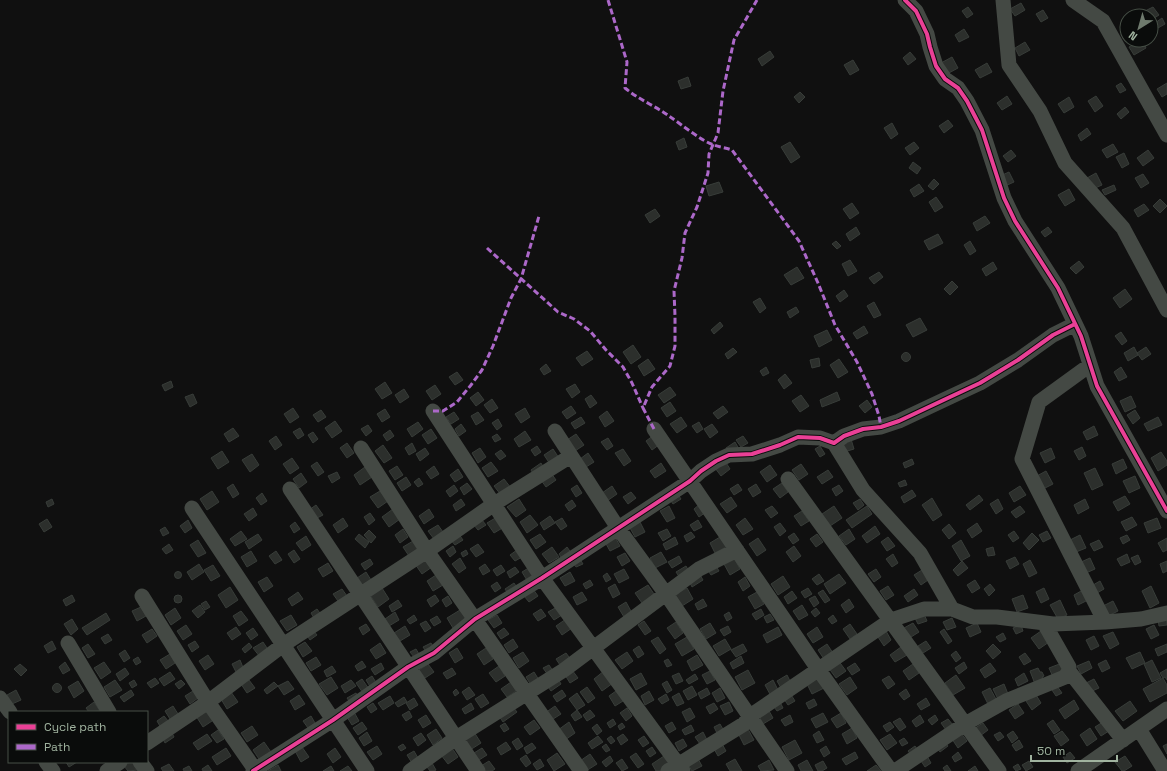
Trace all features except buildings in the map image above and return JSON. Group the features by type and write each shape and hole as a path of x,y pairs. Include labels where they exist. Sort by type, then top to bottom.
{"street":[{"path":"905,0 916,11 927,34 936,66 945,79 958,88 967,101 982,130 1004,198 1015,221 1058,288 1081,336 1097,386 1167,511"},
{"path":"1003,0 1009,65 1040,111 1065,163 1122,228 1167,310"},
{"path":"1074,0 1103,21 1167,135"},
{"path":"834,443 844,436 864,429 881,427 899,421 962,392 1018,360 1053,335 1075,324"},
{"path":"1090,365 1039,402 1022,459 1105,622"},
{"path":"433,411 542,578 594,648 677,769 744,724 750,716 891,620 924,609 952,609 973,617 997,617 1053,624 1141,619 1167,613"},
{"path":"654,429 818,669 891,771"},
{"path":"555,431 618,528 666,594 787,771"},
{"path":"142,596 208,702 255,771 333,720 408,667 434,653 475,619 542,578 690,482 701,471 723,458 752,454 780,445 798,437 820,438 834,443 863,490 920,553 952,609"},
{"path":"360,448 427,551 581,771"},
{"path":"148,742 208,702 283,645 427,551 494,504 571,456"},
{"path":"788,479 999,771"},
{"path":"290,488 478,771"},
{"path":"192,508 367,771"},
{"path":"410,771 456,738 564,670 699,569 736,550"},
{"path":"1044,623 1069,671 1123,740"},
{"path":"68,644 108,711"},
{"path":"895,771 965,724 1006,701 1065,677 1069,671"},
{"path":"0,698 9,711"},
{"path":"1078,771 1167,709"},
{"path":"1139,729 1165,771"},
{"path":"47,763 53,771"},
{"path":"107,771 119,763"},
{"path":"141,763 147,771"}],"marked path":[{"path":"608,0 627,62 625,88 635,96 664,112 703,140 716,146 732,150 799,241 835,325 857,362 872,394 881,427"},
{"path":"654,429 643,408 652,387 670,366 675,346 674,291 682,258 685,233 697,207 708,173 709,154 718,133 723,91 734,40 757,0"},
{"path":"433,411 443,411 457,402 482,370 493,346 511,298 521,279 539,216"},
{"path":"487,248 558,312 574,319 590,331 623,367 643,408"}],"cycle path":[{"path":"905,0 916,11 927,34 936,66 945,79 958,88 967,101 982,130 1004,198 1015,221 1058,288 1081,336 1097,386 1167,511"},
{"path":"253,771 333,720 408,667 434,653 475,619 542,578 690,481 701,471 716,461 729,455 752,454 780,445 798,437 820,438 834,443 844,436 863,429 881,427 899,421 980,383 1018,360 1053,335 1075,324"}]}
